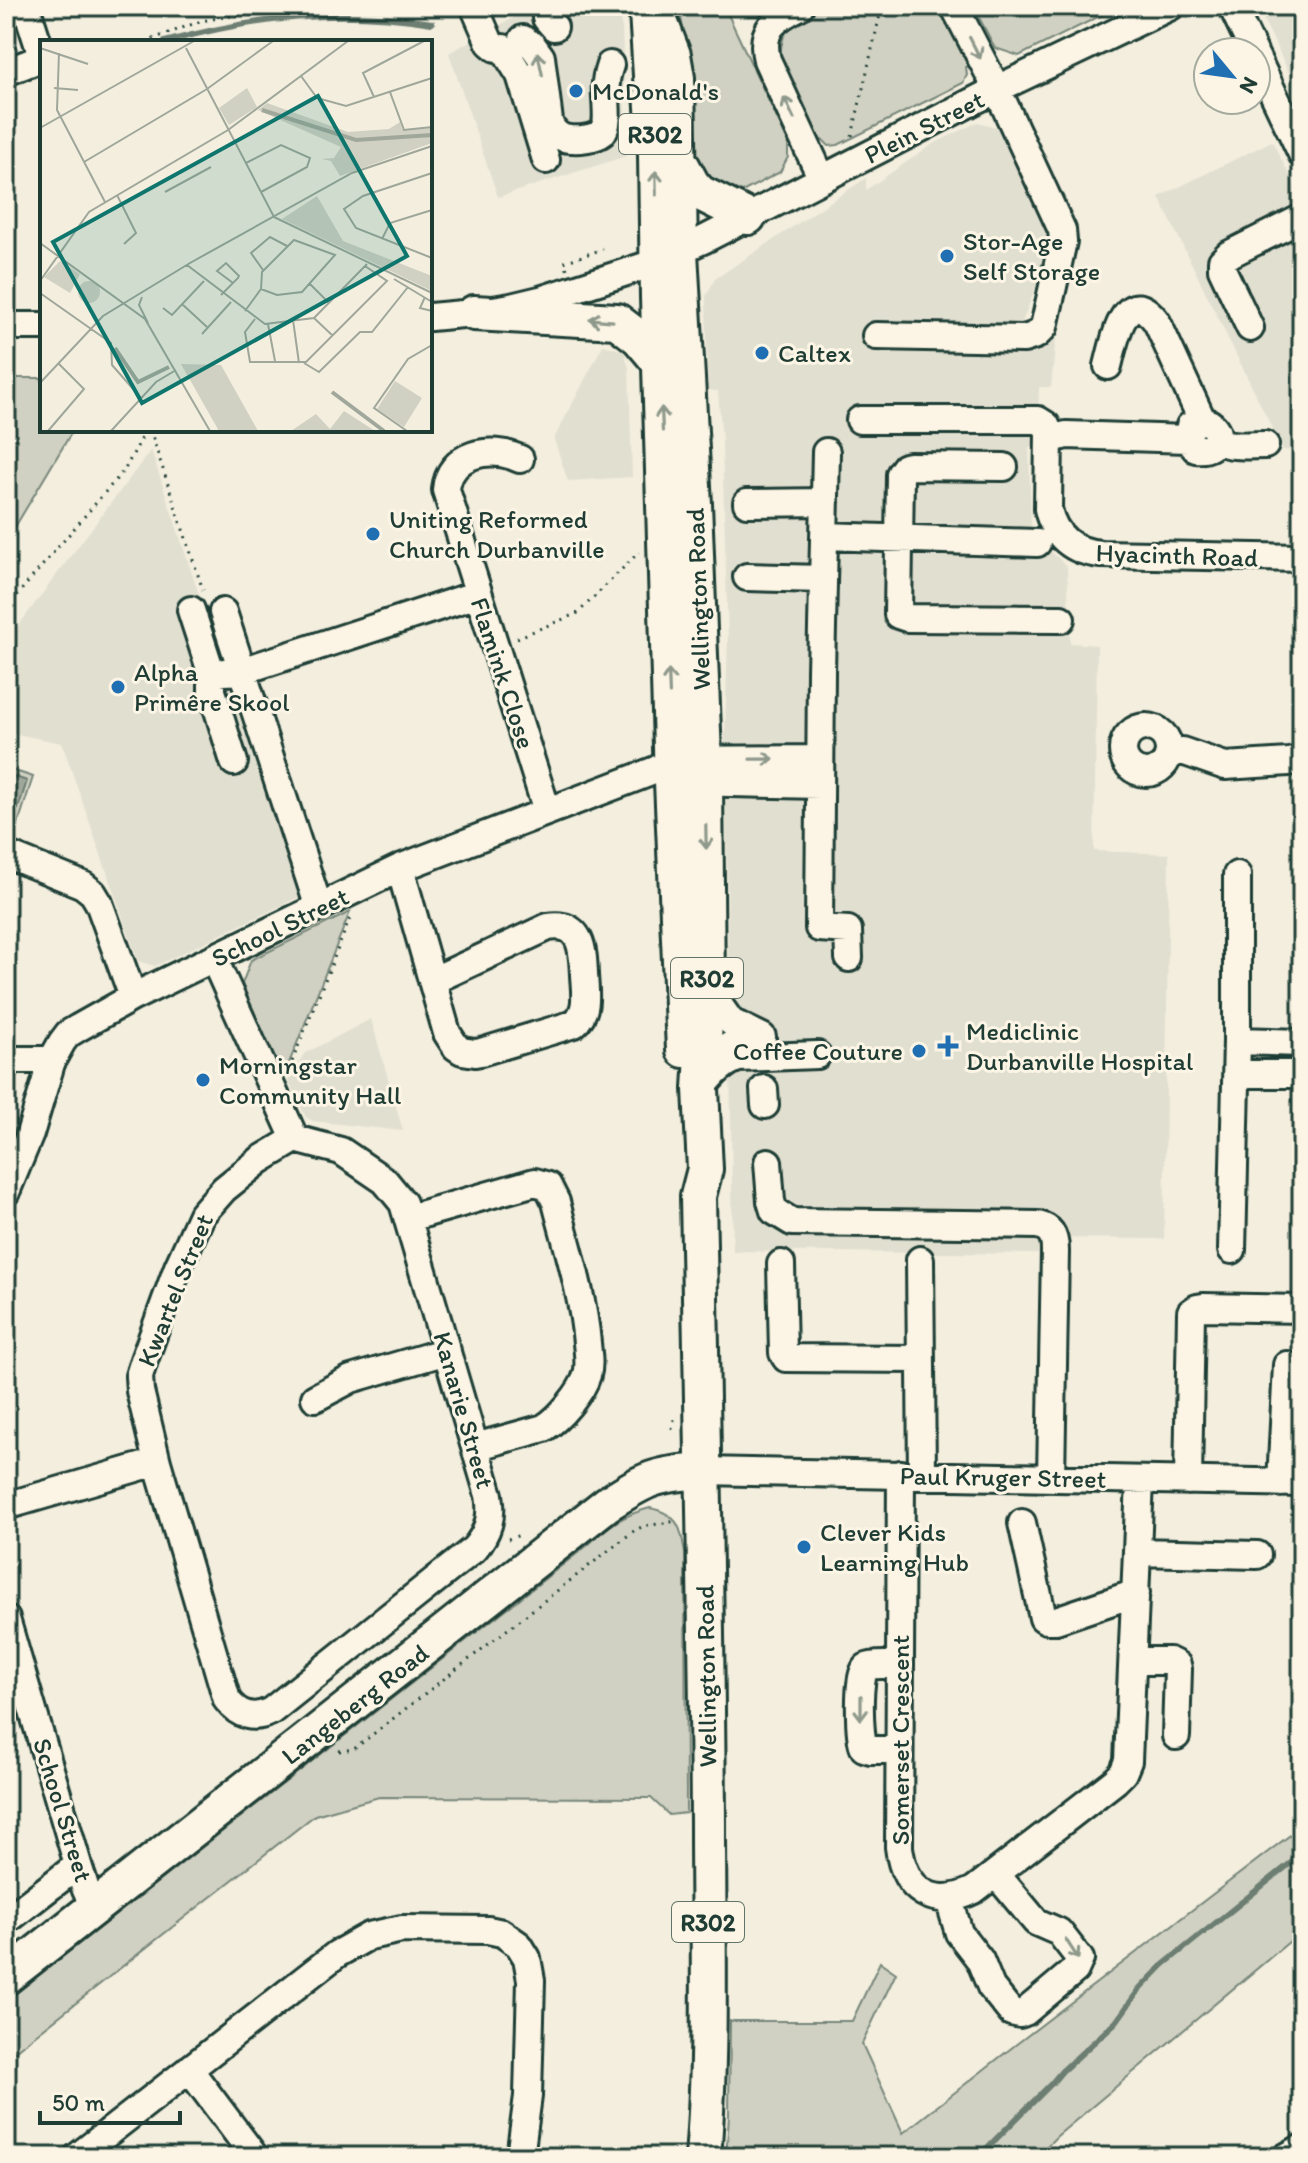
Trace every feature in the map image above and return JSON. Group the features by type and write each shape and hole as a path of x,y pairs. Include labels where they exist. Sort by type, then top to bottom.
{"main road":[{"name":"Wellington Road","path":"647,6 655,139 695,520 682,771 707,988 696,1086"},
{"name":"Wellington Road","path":"654,6 673,55 677,78 679,160 661,364 696,1086 705,1169 698,1196 707,1688 708,1976 703,2157"},
{"path":"679,160 700,193 748,217"},
{"path":"474,313 617,321 639,338 661,364"},
{"name":"Langeberg Road","path":"11,1975 607,1504 654,1477 704,1471"}],"street":[{"path":"800,6 774,21 764,49 822,179"},
{"path":"876,336 1024,339 1036,335 1044,327 1063,241 1062,230 997,89 954,6"},
{"name":"Plein Street","path":"432,317 474,313 540,300 608,280 669,257 997,89 1171,6"},
{"path":"1232,6 1246,36"},
{"path":"34,8 40,45"},
{"path":"483,9 490,43 533,46 541,57 549,121 551,128 562,137 571,139 602,133 606,122 606,84 610,65"},
{"path":"507,45 520,75 546,160"},
{"path":"6,72 40,58"},
{"path":"1272,90 1302,154"},
{"path":"1250,328 1222,269 1222,261 1228,255 1302,218"},
{"path":"1108,366 1118,324 1133,308 1145,310 1157,322 1202,433"},
{"path":"6,326 40,326"},
{"path":"860,420 1038,420 1048,428 1049,440 1066,435 1202,433 1225,445 1265,445"},
{"name":"Hyacinth Road","path":"1049,440 1048,509 1054,528 1074,548 1101,554 1302,558"},
{"name":"Flamink Close","path":"520,459 506,453 492,452 464,458 452,469 446,483 447,497 547,811"},
{"path":"826,452 819,928 848,930 849,958"},
{"path":"1004,467 905,467 900,474 897,612 902,617 1061,619"},
{"path":"747,503 825,502"},
{"path":"824,536 1037,543"},
{"path":"747,577 823,579"},
{"path":"212,675 242,671 478,594"},
{"path":"191,610 212,675 212,691 234,762"},
{"path":"223,612 319,908"},
{"path":"1169,753 1182,751 1225,766 1302,759"},
{"path":"682,771 820,772"},
{"name":"School Street","path":"6,1192 30,1134 52,1060 68,1034 133,997 400,868 547,811 682,771"},
{"path":"6,854 83,885 93,893 133,997"},
{"path":"400,868 432,981 450,1041 456,1047 469,1053 481,1052 574,1024 585,1009 582,946 575,934 562,927 548,927 432,981"},
{"path":"1232,1250 1237,1074 1237,875"},
{"path":"214,959 295,1139"},
{"path":"696,1086 715,1055 731,1045 762,1037 731,1022 707,988"},
{"path":"1237,1041 1302,1043"},
{"path":"696,1086 727,1062 738,1058 817,1055"},
{"path":"6,1060 52,1060"},
{"path":"1237,1074 1302,1074"},
{"name":"Kanarie Street","path":"238,1712 255,1716 271,1711 474,1549 486,1533 491,1514 489,1495 403,1203 385,1181 341,1151 295,1139"},
{"name":"Kwartel Street","path":"238,1712 224,1692 157,1462 139,1376 178,1267 202,1214 216,1196 260,1160 295,1139"},
{"path":"768,1162 774,1211 792,1222 1038,1225 1050,1230 1055,1251 1051,1478"},
{"path":"409,1218 535,1182 548,1186 556,1202 585,1315 589,1361 587,1374 583,1384 552,1423 475,1447"},
{"name":"Somerset Crescent","path":"920,1260 919,1359 900,1665 899,1847 901,1864 914,1886 925,1893 949,1899"},
{"path":"781,1264 783,1353 786,1358 919,1359"},
{"path":"1188,1481 1191,1312 1203,1307 1302,1309"},
{"path":"315,1398 351,1379 447,1351"},
{"path":"1287,1365 1291,1483"},
{"path":"6,1506 157,1462"},
{"name":"Paul Kruger Street","path":"704,1471 1291,1483"},
{"path":"996,1874 1036,1922 1059,1932 1080,1959 1075,1970 1020,2014 1011,2012 991,1987 980,1960 959,1933 949,1899 959,1898 974,1890 1123,1773 1130,1747 1140,1481"},
{"path":"1022,1523 1043,1618 1046,1620 1056,1620 1136,1593"},
{"path":"1137,1552 1257,1555"},
{"name":"School Street","path":"6,1619 78,1865 95,1909"},
{"path":"1133,1661 1169,1661 1177,1665 1176,1736"},
{"path":"899,1750 871,1750 861,1743 861,1675 869,1666 900,1665"},
{"path":"6,1921 78,1865"},
{"path":"77,2157 337,1954 369,1936 402,1929 488,1930 502,1933 519,1945 527,1958 531,1980 528,2096 520,2157"},
{"path":"189,2069 255,2157"},
{"path":"1286,2157 1302,2148"}],"path":[{"path":"150,40 201,21 276,8 308,6"},
{"path":"851,140 882,6"},
{"path":"564,262 603,249"},
{"path":"6,608 125,469 147,432"},
{"path":"149,432 209,609 223,612"},
{"path":"495,648 578,613 640,551"},
{"path":"277,1099 363,887"},
{"path":"332,1751 354,1749 635,1530 678,1521"}],"shaded area":[{"path":"535,6 615,6 622,28 626,156 498,197 449,53"},
{"path":"677,6 724,6 788,142 788,157 780,172 744,191 721,191 698,166 690,69"},
{"path":"821,6 939,6 969,66 966,67 967,75 963,83 838,145 829,146 823,140 819,142 781,62 781,51 782,41 790,26"},
{"path":"973,6 1120,6 1019,56 995,48"},
{"path":"1257,6 1302,6 1302,100 1272,36"},
{"name":"Mediclinic Durbanville Hospital","path":"978,122 999,128 1048,233 1050,250 1021,325 1057,327 1051,387 1039,387 1037,447 1029,447 1031,532 1067,567 1070,643 1097,645 1094,851 1169,854 1164,1239 1041,1238 1040,1254 733,1251 725,737 728,637 722,441 718,391 708,390 706,296 715,279 866,178 866,190 933,144"},
{"path":"1272,141 1298,192 1296,195 1302,209 1302,451 1283,450 1159,197"},
{"path":"603,345 624,351 629,369 632,477 568,481 554,439"},
{"path":"6,378 40,378 40,432 72,432 6,542"},
{"name":"Alpha Primêre Skool","path":"151,450 299,897 155,966 138,961 62,743 6,732 6,642"},
{"path":"6,768 33,777 13,840 6,837"},
{"path":"6,774 27,781 18,809 6,805"},
{"path":"350,912 283,1078 242,984 251,960"},
{"path":"371,1019 403,1131 313,1121 306,1117 288,1081 304,1054"},
{"path":"650,1508 673,1518 682,1537 685,1554 686,1813 669,1815 651,1798 379,1797 315,1815 6,2058 6,2001 609,1527"},
{"path":"1302,1826 1302,1931 1057,2136 1036,2157 726,2157 730,2021 852,2021 880,1962 896,1973 862,2044 903,2133"}],"waterway":[{"path":"172,40 232,26 297,18 364,16 432,23"},
{"path":"978,2157 1062,2071 1116,2022 1139,1990 1163,1965 1302,1854"}],"place":[{"name":"McDonald's","path":"576,91"},
{"name":"Stor-Age Self Storage","path":"947,256"},
{"name":"Caltex","path":"762,353"},
{"name":"Uniting Reformed Church Durbanville","path":"373,534"},
{"name":"Alpha Primêre Skool","path":"118,687"},
{"name":"Mediclinic Durbanville Hospital","path":"948,1046"},
{"name":"Coffee Couture","path":"919,1051"},
{"name":"Morningstar Community Hall","path":"203,1080"},
{"name":"Clever Kids Learning Hub","path":"804,1547"}]}
